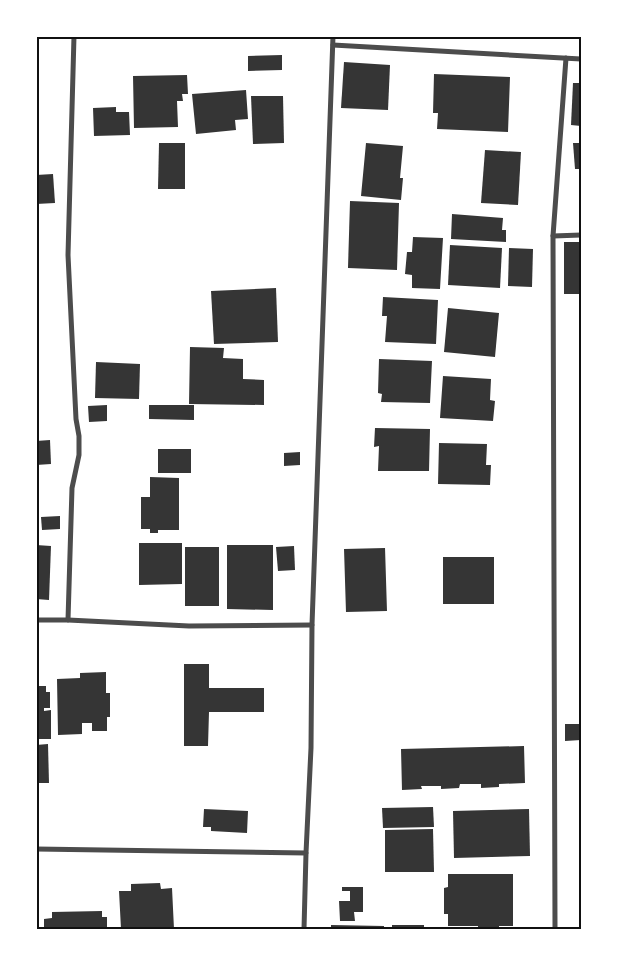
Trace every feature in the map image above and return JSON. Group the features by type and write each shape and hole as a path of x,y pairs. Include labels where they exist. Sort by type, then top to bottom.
{"street":[{"path":"68,620 72,488 79,455 68,255 74,36"},
{"path":"304,929 311,748 312,625 333,36"},
{"path":"333,45 581,59"},
{"path":"555,929 553,236 566,58"},
{"path":"553,236 581,235"},
{"path":"36,620 189,626 312,625"},
{"path":"36,849 306,853"}],"building":[{"path":"282,55 282,70 248,71 248,56"},
{"path":"344,62 390,65 388,110 341,108"},
{"path":"434,74 510,77 508,132 437,129 438,113 433,113"},
{"path":"187,75 188,94 182,94 183,101 177,101 178,127 134,128 133,76"},
{"path":"573,83 581,83 581,126 571,125"},
{"path":"246,90 248,119 235,120 236,130 196,134 192,94"},
{"path":"251,96 283,96 284,143 253,144"},
{"path":"116,107 116,112 129,112 130,135 94,136 93,108"},
{"path":"159,143 185,143 185,189 158,189"},
{"path":"366,143 403,146 400,178 403,178 401,200 361,196"},
{"path":"573,143 581,143 581,169 575,169"},
{"path":"485,150 521,152 518,205 481,203"},
{"path":"53,174 55,203 36,204 36,175"},
{"path":"350,201 399,203 397,270 348,268"},
{"path":"452,214 503,218 502,230 506,230 506,242 451,239"},
{"path":"413,237 443,238 440,289 412,288 412,275 405,274 407,252 412,252"},
{"path":"564,242 581,242 581,294 564,294"},
{"path":"450,245 502,248 500,288 448,285"},
{"path":"509,248 533,249 532,287 508,286"},
{"path":"276,288 278,342 214,344 211,291"},
{"path":"383,297 438,300 436,344 385,342 387,316 382,316"},
{"path":"448,308 499,313 495,357 444,352"},
{"path":"190,347 224,348 223,358 243,359 243,379 264,380 264,405 189,404"},
{"path":"379,359 432,361 430,403 381,402 382,394 378,393"},
{"path":"96,362 140,364 139,399 95,398"},
{"path":"443,376 491,379 490,400 495,401 493,421 440,418"},
{"path":"107,405 107,421 89,422 88,406"},
{"path":"149,405 194,405 194,420 149,419"},
{"path":"375,428 430,429 429,471 378,471 379,446 374,447"},
{"path":"50,440 51,464 36,465 36,441"},
{"path":"439,443 487,444 486,465 491,465 490,485 438,484"},
{"path":"158,449 191,449 191,473 158,473"},
{"path":"300,452 300,465 284,466 284,453"},
{"path":"150,477 179,478 179,530 158,530 158,533 150,533 150,529 141,529 141,497 150,497"},
{"path":"60,516 60,529 42,530 41,517"},
{"path":"139,543 182,543 182,584 139,585"},
{"path":"36,545 51,546 49,600 36,599"},
{"path":"227,545 273,545 273,610 227,609"},
{"path":"294,546 295,570 278,571 276,547"},
{"path":"185,547 219,547 219,606 185,606"},
{"path":"385,548 387,611 346,612 344,549"},
{"path":"443,557 494,557 494,604 443,604"},
{"path":"184,664 209,664 209,688 264,688 264,712 209,712 208,746 184,746"},
{"path":"106,672 106,693 110,693 110,717 107,717 107,731 92,731 92,723 82,723 82,734 58,735 57,679 80,678 80,673"},
{"path":"38,686 46,686 46,692 50,692 50,708 44,708 44,711 51,710 51,739 36,739 36,691 39,691"},
{"path":"565,724 581,724 581,740 565,741"},
{"path":"48,744 49,783 36,783 36,745"},
{"path":"524,746 525,783 499,784 499,787 481,788 481,784 460,784 459,788 441,789 441,786 421,786 422,789 402,790 401,749"},
{"path":"433,807 434,827 383,828 382,808"},
{"path":"204,809 248,811 247,833 211,831 211,827 203,827"},
{"path":"529,809 530,856 454,858 453,811"},
{"path":"433,829 434,872 385,872 385,830"},
{"path":"448,874 513,874 513,926 499,926 499,929 478,929 478,926 448,926 448,914 444,914 444,888 448,887"},
{"path":"160,883 161,889 172,888 174,929 121,929 119,891 131,891 131,884"},
{"path":"342,887 363,887 363,912 354,912 355,921 340,921 339,901 350,901 350,891 342,891"},
{"path":"102,911 102,917 107,917 107,929 44,929 44,919 52,918 52,912"},
{"path":"331,925 384,926 384,929 331,929"},
{"path":"392,925 424,925 424,929 392,929"}]}
